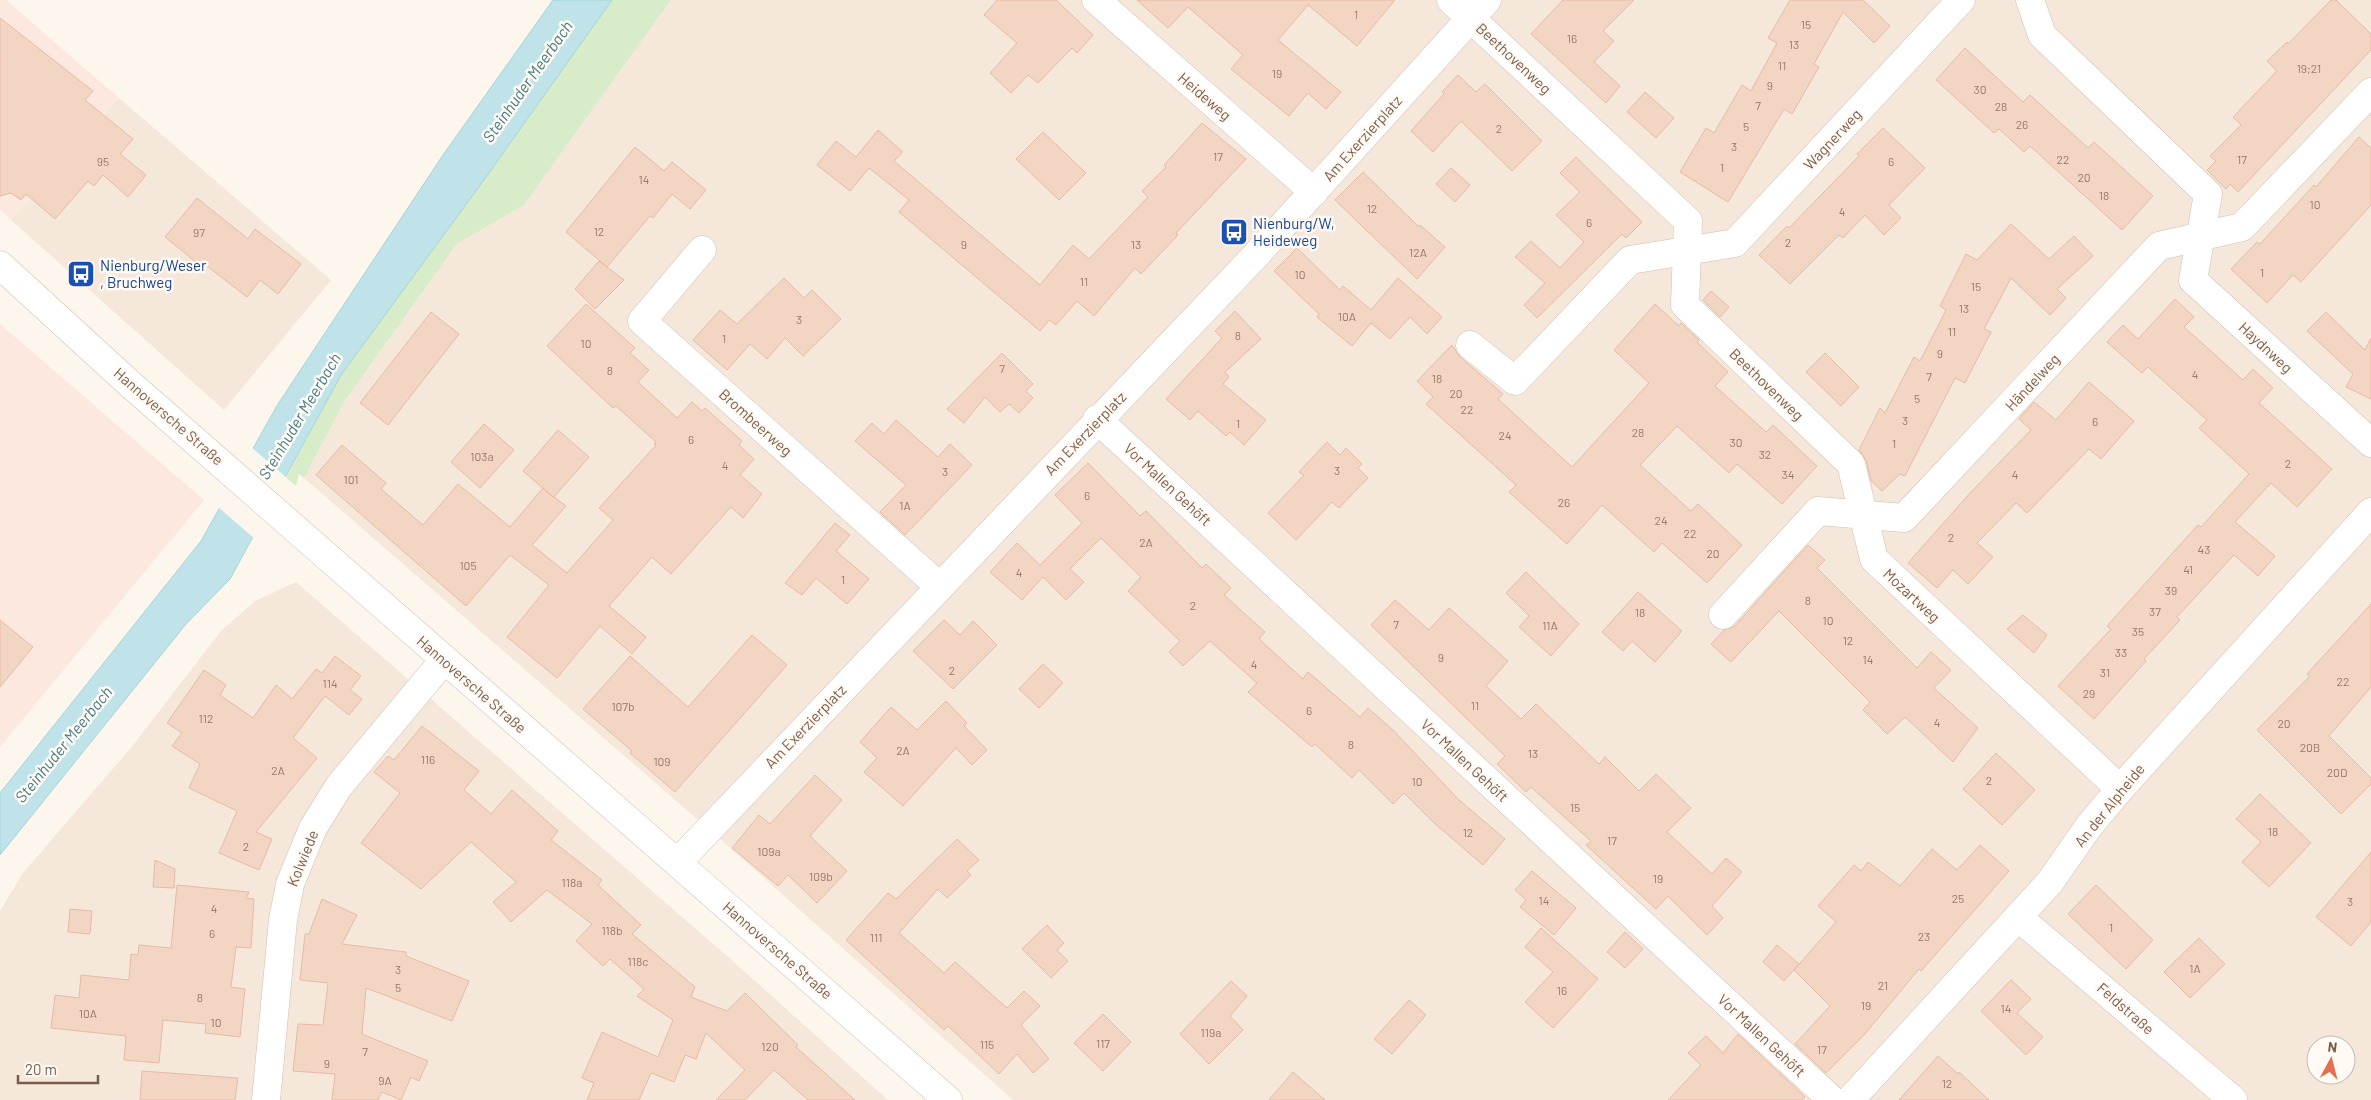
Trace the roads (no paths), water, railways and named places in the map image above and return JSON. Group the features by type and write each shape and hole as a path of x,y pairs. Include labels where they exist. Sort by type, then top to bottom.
{"street":[{"name":"Heideweg","path":"1096,0 1314,192"},
{"name":"Beethovenweg","path":"1451,0 1479,9 1688,221 1685,305 1851,464 1863,514"},
{"name":"Wagnerweg","path":"1687,251 1735,243 1962,0"},
{"path":"2030,0 2042,35 2208,194 2200,237"},
{"name":"Am Exerzierplatz","path":"678,862 1314,192 1479,9"},
{"name":"Händelweg","path":"1863,514 1904,518 2159,246 2242,227 2371,92"},
{"name":"Haydnweg","path":"2200,237 2193,280 2371,443"},
{"name":"Brombeerweg","path":"702,250 642,321 939,586"},
{"path":"1470,345 1515,381 1630,260 1687,251"},
{"name":"Hannoversche Straße","path":"0,264 130,384 232,471 444,660 678,862 948,1100"},
{"name":"Vor Mallen Gehöft","path":"1097,419 1832,1100"},
{"path":"1723,615 1818,510 1863,514"},
{"name":"An der Alpheide","path":"1850,1100 2050,882 2089,826 2120,789 2371,512"},
{"name":"Mozartweg","path":"1863,514 1874,559 2120,789"},
{"name":"Kolwiede","path":"266,1100 283,920 290,884 313,828 339,786 444,660"},
{"name":"Feldstraße","path":"2018,917 2232,1100"}],"water":[{"name":"Steinhuder Meerbach","path":"553,0 612,0 481,184 341,375 230,579 186,624 0,855 0,793 201,541 278,404 443,155"}],"place":[{"name":"Nienburg/W, Heideweg","path":"1234,232"},
{"name":"Nienburg/Weser , Bruchweg","path":"81,274"}]}
